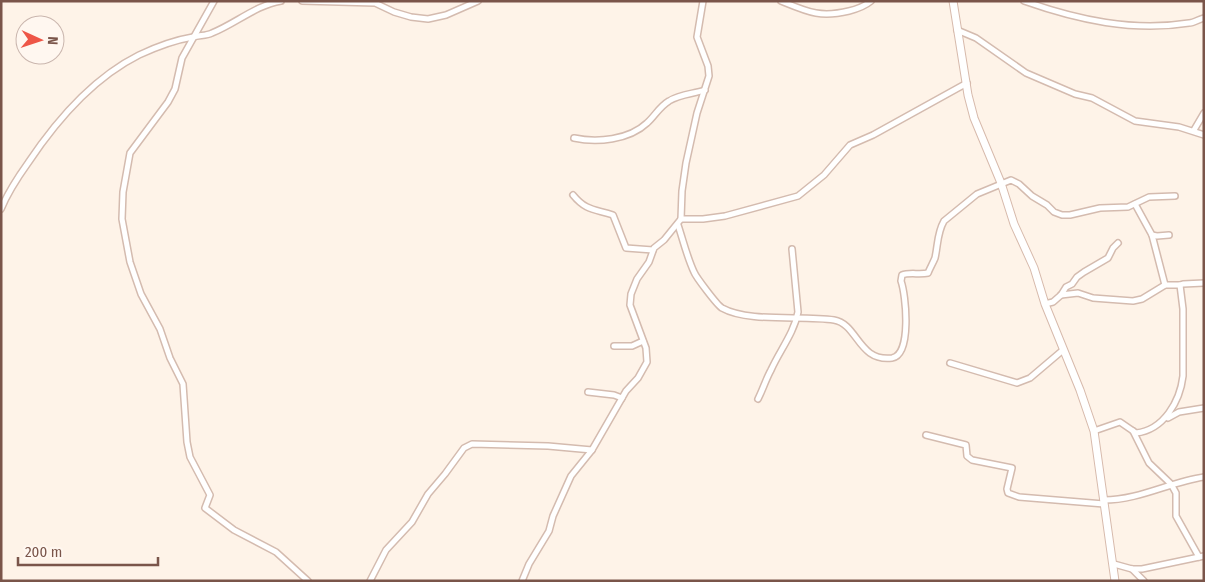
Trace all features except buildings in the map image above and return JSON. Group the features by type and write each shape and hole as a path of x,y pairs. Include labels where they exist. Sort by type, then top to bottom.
{"main road":[{"path":"953,1 966,83 974,118 1001,183 1014,224 1034,268 1045,304 1080,390 1094,431 1115,581"}],"street":[{"path":"214,1 182,58 175,90 130,152 122,192 123,233 141,294 160,329 170,358 183,384 190,457 210,495 206,508 234,530 276,552 308,581"},
{"path":"1,209 18,178 66,111 122,65 156,47 194,36 210,34 256,10 281,1"},
{"path":"302,1 375,3 402,15 428,19 446,15 478,1"},
{"path":"522,581 529,564 549,532 553,516 571,476 592,450 626,391 638,378 647,362 644,341 630,305 631,294 637,279 649,262 653,250 682,219 682,191 686,163 709,70 697,37 703,1"},
{"path":"781,1 804,10 829,15 855,9 871,1"},
{"path":"1024,1 1035,3 1063,14 1096,22 1122,25 1164,26 1180,23 1189,24 1204,18"},
{"path":"957,30 976,38 1026,74 1076,94 1092,98 1107,105 1128,119 1194,130 1204,135"},
{"path":"682,219 725,216 798,196 824,175 850,145 873,135 966,83"},
{"path":"574,138 599,140 631,134 646,124 670,100 682,95 705,90"},
{"path":"1194,130 1204,113"},
{"path":"678,224 694,272 721,307 747,316 837,320 850,330 866,351 883,358 894,358 899,355 902,349 907,326 902,276 907,274 928,274 934,259 939,232 944,221 978,194 1001,183 1013,181 1054,212 1062,215 1070,215 1093,208 1128,207 1149,197 1175,196"},
{"path":"573,195 589,209 613,215 626,248 653,250"},
{"path":"1135,204 1152,235 1165,285"},
{"path":"1152,235 1169,234"},
{"path":"1045,304 1053,302 1077,278 1110,256 1118,242"},
{"path":"758,399 771,369 789,338 796,318 792,249"},
{"path":"1061,294 1078,293 1092,298 1133,302 1142,299 1165,285 1180,286 1191,283 1204,283"},
{"path":"1163,421 1180,394 1183,376 1183,309 1180,286"},
{"path":"614,346 632,346 644,341"},
{"path":"950,363 1017,383 1030,378 1063,350"},
{"path":"588,392 614,395 622,398"},
{"path":"1094,431 1120,422 1136,433 1143,432 1179,412 1204,408"},
{"path":"1114,564 1132,569 1154,567 1201,556 1176,516 1176,494 1171,484 1149,464 1133,431"},
{"path":"926,435 966,445 967,456 972,460 1012,468 1007,489 1008,493 1019,497 1104,502 1204,477"},
{"path":"370,581 386,550 412,522 428,494 464,448 472,444 548,446 592,450"},
{"path":"1132,569 1144,581"}]}
